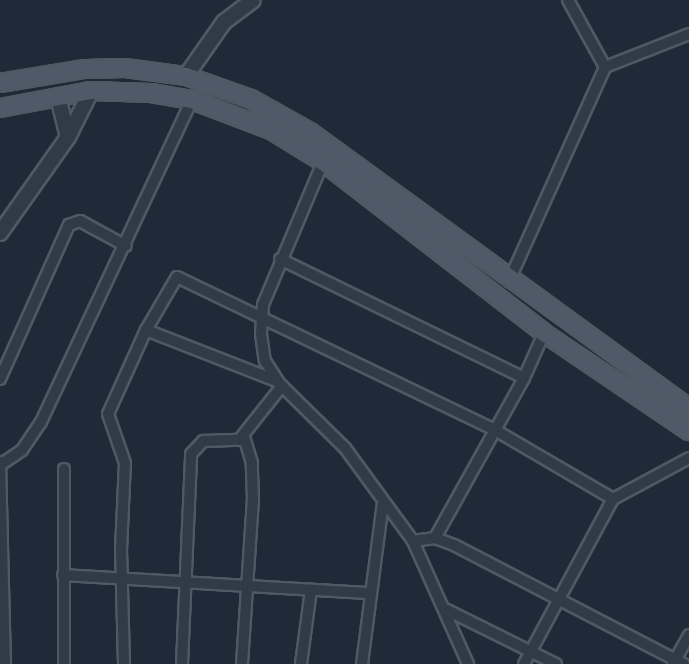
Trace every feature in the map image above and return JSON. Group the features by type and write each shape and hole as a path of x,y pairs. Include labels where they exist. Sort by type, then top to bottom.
{"main road":[{"path":"0,83 85,69 186,76 281,114 509,281 689,408"},
{"path":"0,108 91,91 192,100 271,130 322,162 544,333 689,431"}],"street":[{"path":"186,76 217,31 253,0"},
{"path":"568,0 605,67"},
{"path":"509,281 605,67 689,34"},
{"path":"0,233 68,136 91,91"},
{"path":"58,97 68,136"},
{"path":"5,664 2,463 22,450 41,422 126,246 192,100"},
{"path":"322,162 280,259 260,316 262,348 280,384 345,448 413,542 468,664"},
{"path":"0,379 69,225 80,221 126,246"},
{"path":"280,259 524,378"},
{"path":"124,664 122,576 126,463 112,436 108,414 146,330 177,277 495,430 613,499"},
{"path":"146,330 280,384"},
{"path":"435,538 524,378 544,333"},
{"path":"182,664 191,454 202,441 233,443 244,436 280,384"},
{"path":"242,664 250,586 252,463 244,436"},
{"path":"524,664 613,499 689,458"},
{"path":"64,469 64,664"},
{"path":"362,664 383,502"},
{"path":"413,542 435,538 677,663 689,634"},
{"path":"63,574 370,593"},
{"path":"301,664 311,590"},
{"path":"445,609 556,664"}]}
